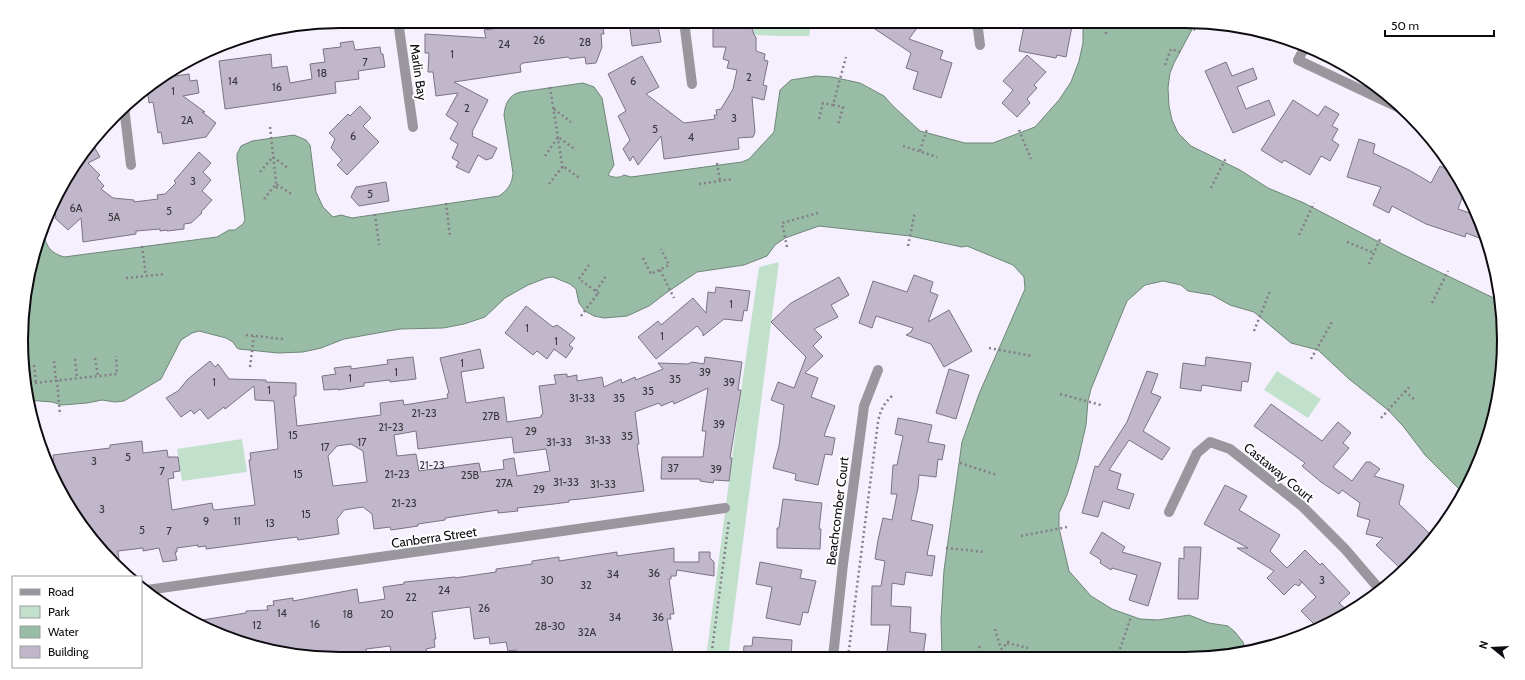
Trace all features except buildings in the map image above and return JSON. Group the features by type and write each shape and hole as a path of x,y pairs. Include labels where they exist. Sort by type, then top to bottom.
{"street":[{"name":"Marlin Bay","path":"399,28 413,127"},
{"path":"685,28 692,84"},
{"path":"978,28 980,45"},
{"path":"1303,51 1298,60 1388,103"},
{"path":"125,114 131,165"},
{"name":"Beachcomber Court","path":"834,652 864,406 878,370"},
{"name":"Castaway Court","path":"1169,512 1197,453 1210,442 1230,449 1302,506 1345,550 1377,586"},
{"name":"Canberra Street","path":"152,589 725,508"}],"path":[{"path":"1106,28 1106,37"},
{"path":"1191,28 1195,30"},
{"path":"1165,65 1171,49 1183,53"},
{"path":"833,105 846,58"},
{"path":"550,87 563,168 581,179"},
{"path":"819,119 823,103 843,108 838,125"},
{"path":"554,109 571,122"},
{"path":"270,127 277,192"},
{"path":"920,151 927,129"},
{"path":"1019,130 1031,159"},
{"path":"558,137 576,150"},
{"path":"545,156 558,137"},
{"path":"903,146 937,157"},
{"path":"273,157 288,168"},
{"path":"260,172 273,157"},
{"path":"1211,188 1226,158"},
{"path":"717,164 720,181"},
{"path":"549,184 563,168"},
{"path":"699,184 733,179"},
{"path":"276,184 293,195"},
{"path":"264,198 276,184"},
{"path":"446,203 450,236"},
{"path":"1299,235 1314,203"},
{"path":"908,246 915,212"},
{"path":"787,246 782,224 818,213"},
{"path":"375,214 379,245"},
{"path":"1369,264 1381,237"},
{"path":"1347,242 1374,253"},
{"path":"142,246 146,276"},
{"path":"643,258 651,274 669,265 661,248"},
{"path":"589,265 579,280 601,295"},
{"path":"660,270 674,298"},
{"path":"1432,303 1448,271"},
{"path":"126,278 164,274"},
{"path":"581,316 606,276"},
{"path":"1254,331 1270,290"},
{"path":"1311,359 1332,322"},
{"path":"246,335 283,339"},
{"path":"250,367 254,336"},
{"path":"989,348 1032,356"},
{"path":"31,383 117,374 116,356"},
{"path":"95,358 98,376"},
{"path":"75,359 77,378"},
{"path":"54,361 60,415"},
{"path":"34,365 36,383"},
{"path":"1381,418 1409,387"},
{"path":"1405,391 1416,401"},
{"path":"1060,394 1101,405"},
{"path":"849,652 878,422 880,411 892,396"},
{"path":"960,463 997,475"},
{"path":"712,652 730,507 725,508"},
{"path":"1021,536 1067,527"},
{"path":"946,548 984,552"},
{"path":"1120,649 1131,617"},
{"path":"995,629 1001,649"},
{"path":"998,652 1008,642 1028,648"},
{"path":"979,646 981,652"}],"green space":[{"path":"754,28 811,28 809,36 754,35"},
{"path":"779,262 729,652 707,652 739,405 759,267"},
{"path":"1277,371 1321,399 1308,418 1264,390"},
{"path":"242,439 247,472 182,481 177,449"}],"water":[{"path":"1083,28 1193,28 1174,63 1170,73 1168,88 1169,106 1172,120 1178,133 1191,146 1240,170 1268,188 1304,203 1402,254 1494,298 1497,340 1491,401 1480,440 1465,478 1459,489 1425,455 1403,426 1388,410 1349,379 1318,350 1291,343 1254,312 1230,305 1212,295 1188,291 1181,285 1163,281 1145,285 1127,301 1091,389 1088,401 1086,425 1078,460 1067,495 1059,513 1059,528 1069,571 1091,596 1112,609 1140,619 1158,620 1189,615 1209,623 1228,626 1235,632 1244,646 1185,652 942,652 941,620 944,570 962,442 979,394 1025,289 1024,277 1013,265 967,246 962,247 910,236 819,226 785,238 775,245 767,256 744,265 697,272 649,306 627,316 604,318 594,316 585,311 579,303 576,289 570,284 553,277 528,285 505,298 485,317 464,324 443,328 400,329 344,339 321,348 303,352 278,353 239,349 233,342 226,338 199,331 192,333 181,340 161,379 124,401 115,402 102,400 62,405 52,402 34,401 29,360 29,320 34,279 45,239 52,251 64,257 217,237 229,230 235,230 243,224 245,220 237,154 241,146 252,141 294,135 306,140 310,145 316,192 323,207 333,217 341,215 352,218 499,196 509,186 513,173 504,115 511,97 521,92 583,83 594,87 602,98 614,165 608,175 614,177 621,177 624,175 631,177 742,162 749,159 774,132 780,90 791,80 816,76 832,77 860,83 884,96 920,131 965,143 993,143 1035,127 1059,100 1071,82 1079,61 1083,43"}]}
